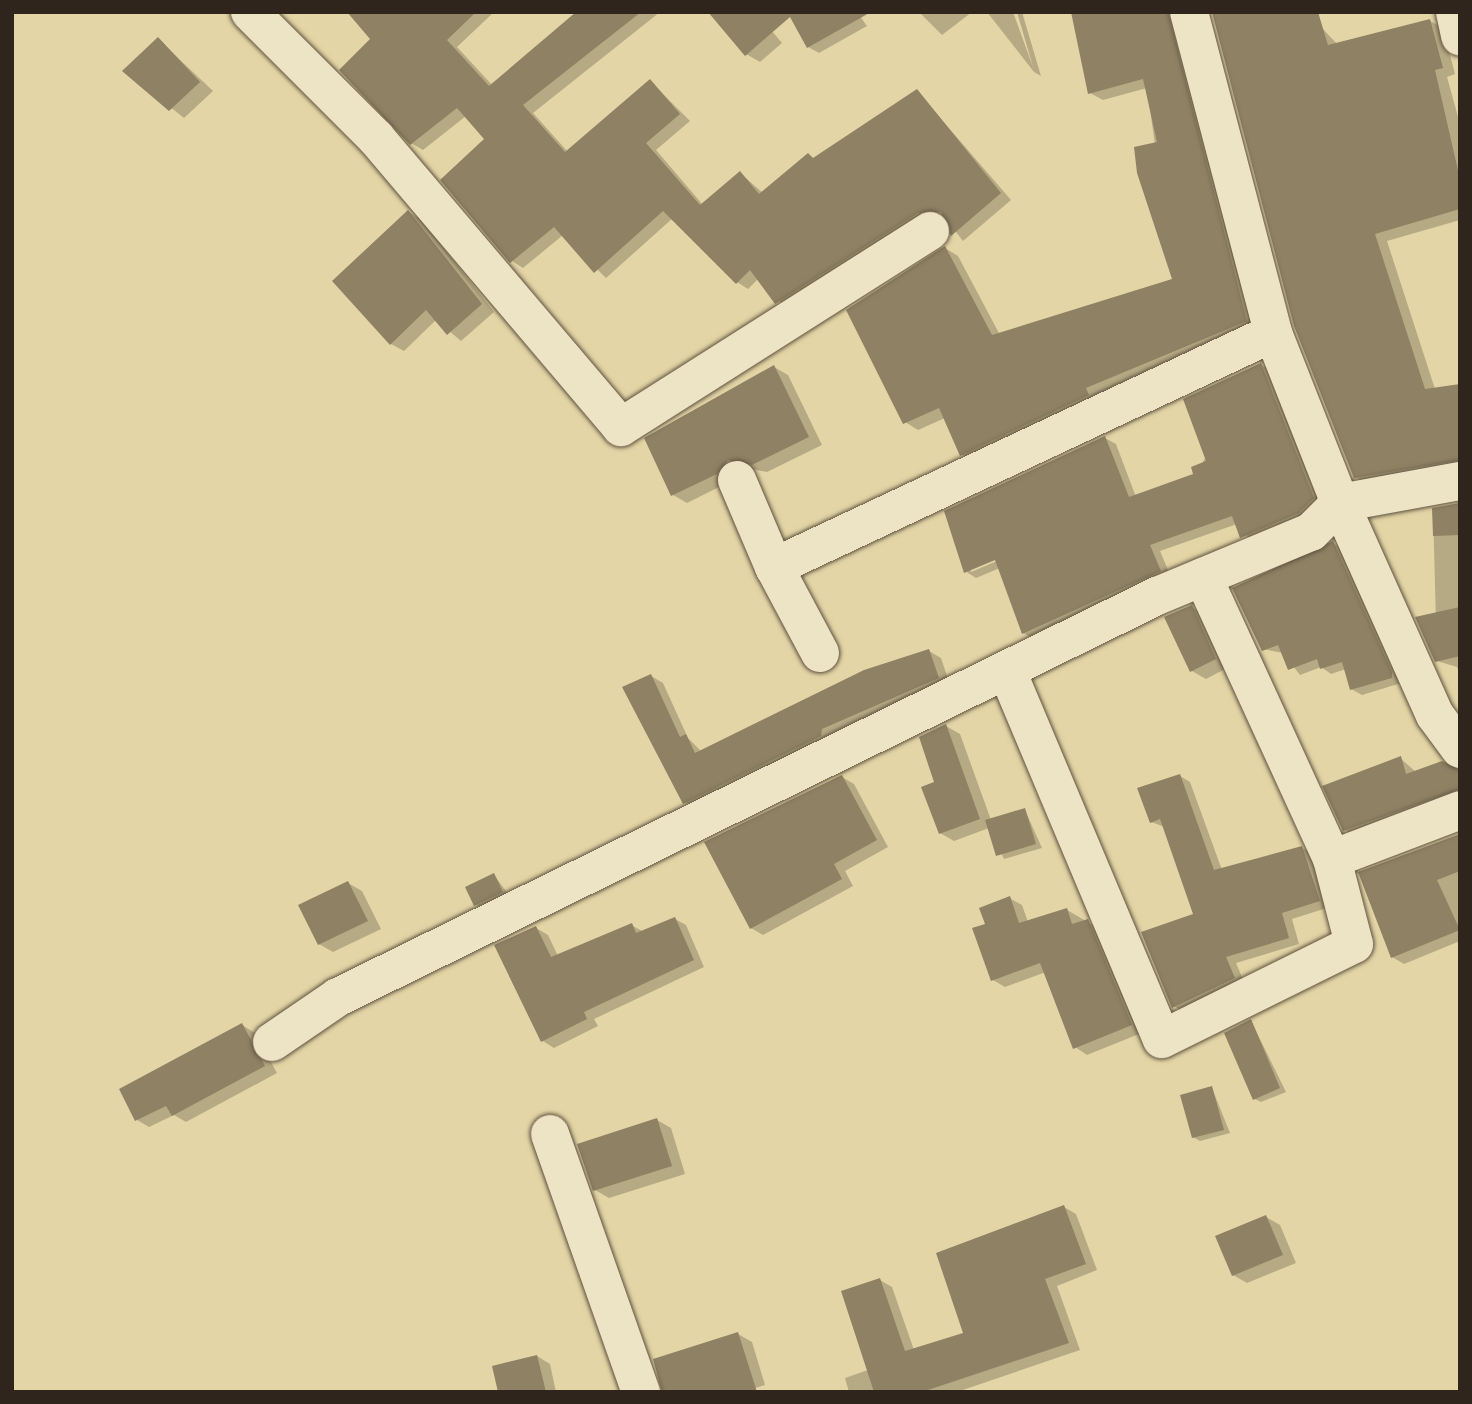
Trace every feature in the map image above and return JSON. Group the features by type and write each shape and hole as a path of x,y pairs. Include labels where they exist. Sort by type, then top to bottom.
{"street":[{"path":"250,12 376,138 621,427 930,230"},
{"path":"1189,12 1273,333 1340,503 1435,715 1460,749"},
{"path":"1455,12 1460,36"},
{"path":"774,567 1273,333"},
{"path":"737,480 774,567 820,653"},
{"path":"272,1042 338,997 1203,577 1311,531 1340,503 1460,481"},
{"path":"1007,671 1162,1039 1354,944 1332,859 1203,577"},
{"path":"1332,859 1460,810"},
{"path":"550,1134 640,1392"}],"building":[{"path":"347,12 476,12 447,40 489,86 576,12 641,12 523,105 565,152 650,79 680,114 646,143 700,205 740,171 759,194 808,153 813,158 917,89 1001,193 951,236 941,212 918,213 775,304 750,270 736,284 663,211 594,273 554,227 510,263 440,180 484,139 457,108 410,145 339,70 370,39"},
{"path":"708,12 871,12 807,48 790,17 745,56"},
{"path":"1071,12 1168,12 1247,321 1086,388 1089,395 960,456 939,408 903,424 846,310 945,246 992,335 1172,279 1137,173 1134,147 1157,142 1143,79 1088,94"},
{"path":"1212,12 1318,12 1328,45 1430,19 1443,68 1435,70 1460,179 1460,209 1375,234 1425,389 1460,384 1460,460 1354,478 1294,326"},
{"path":"158,37 200,82 169,111 122,71"},
{"path":"408,210 482,304 447,335 426,310 390,345 332,281"},
{"path":"1261,363 1314,498 1299,513 1240,538 1232,516 1150,545 1161,571 1022,634 995,560 964,573 944,511 1105,436 1129,497 1193,474 1191,467 1206,461 1183,399"},
{"path":"774,365 809,437 752,465 728,460 717,474 671,496 644,438"},
{"path":"1460,503 1460,535 1433,536 1432,508"},
{"path":"1333,541 1392,672 1392,678 1350,690 1342,662 1320,669 1317,659 1288,670 1278,645 1262,651 1232,588"},
{"path":"1192,605 1216,659 1190,672 1164,617"},
{"path":"1460,607 1460,656 1435,662 1415,617"},
{"path":"929,649 939,678 822,729 821,736 683,804 622,687 651,674 680,737 686,734 695,753 864,670"},
{"path":"946,724 980,819 939,834 921,787 934,782 919,737"},
{"path":"1401,756 1406,774 1442,761 1460,770 1460,789 1343,831 1322,786"},
{"path":"1180,774 1214,870 1302,846 1320,901 1282,913 1289,938 1226,957 1235,978 1172,1008 1141,932 1193,914 1160,819 1150,823 1137,788"},
{"path":"842,775 877,840 834,864 842,879 750,929 704,842"},
{"path":"1025,808 1036,844 996,856 985,820"},
{"path":"1460,834 1460,871 1437,880 1460,930 1391,958 1358,872"},
{"path":"494,873 503,892 474,906 465,887"},
{"path":"348,881 368,921 318,945 298,905"},
{"path":"1010,896 1019,923 1067,908 1072,924 1088,919 1132,1025 1073,1049 1040,963 991,981 972,928 985,924 979,908"},
{"path":"675,917 694,960 584,1012 587,1019 541,1042 494,945 536,926 551,957 632,923 636,933"},
{"path":"1251,1019 1280,1088 1253,1100 1224,1033"},
{"path":"242,1023 265,1066 172,1116 166,1106 135,1121 119,1089"},
{"path":"1212,1086 1224,1130 1192,1138 1180,1095"},
{"path":"657,1118 672,1166 593,1191 577,1144"},
{"path":"1064,1205 1086,1264 1045,1279 1069,1343 922,1392 874,1392 841,1291 880,1278 905,1351 963,1333 936,1253"},
{"path":"1266,1215 1283,1255 1232,1276 1215,1236"},
{"path":"738,1332 757,1392 662,1392 653,1359"},
{"path":"537,1355 546,1392 498,1392 492,1366"}]}
